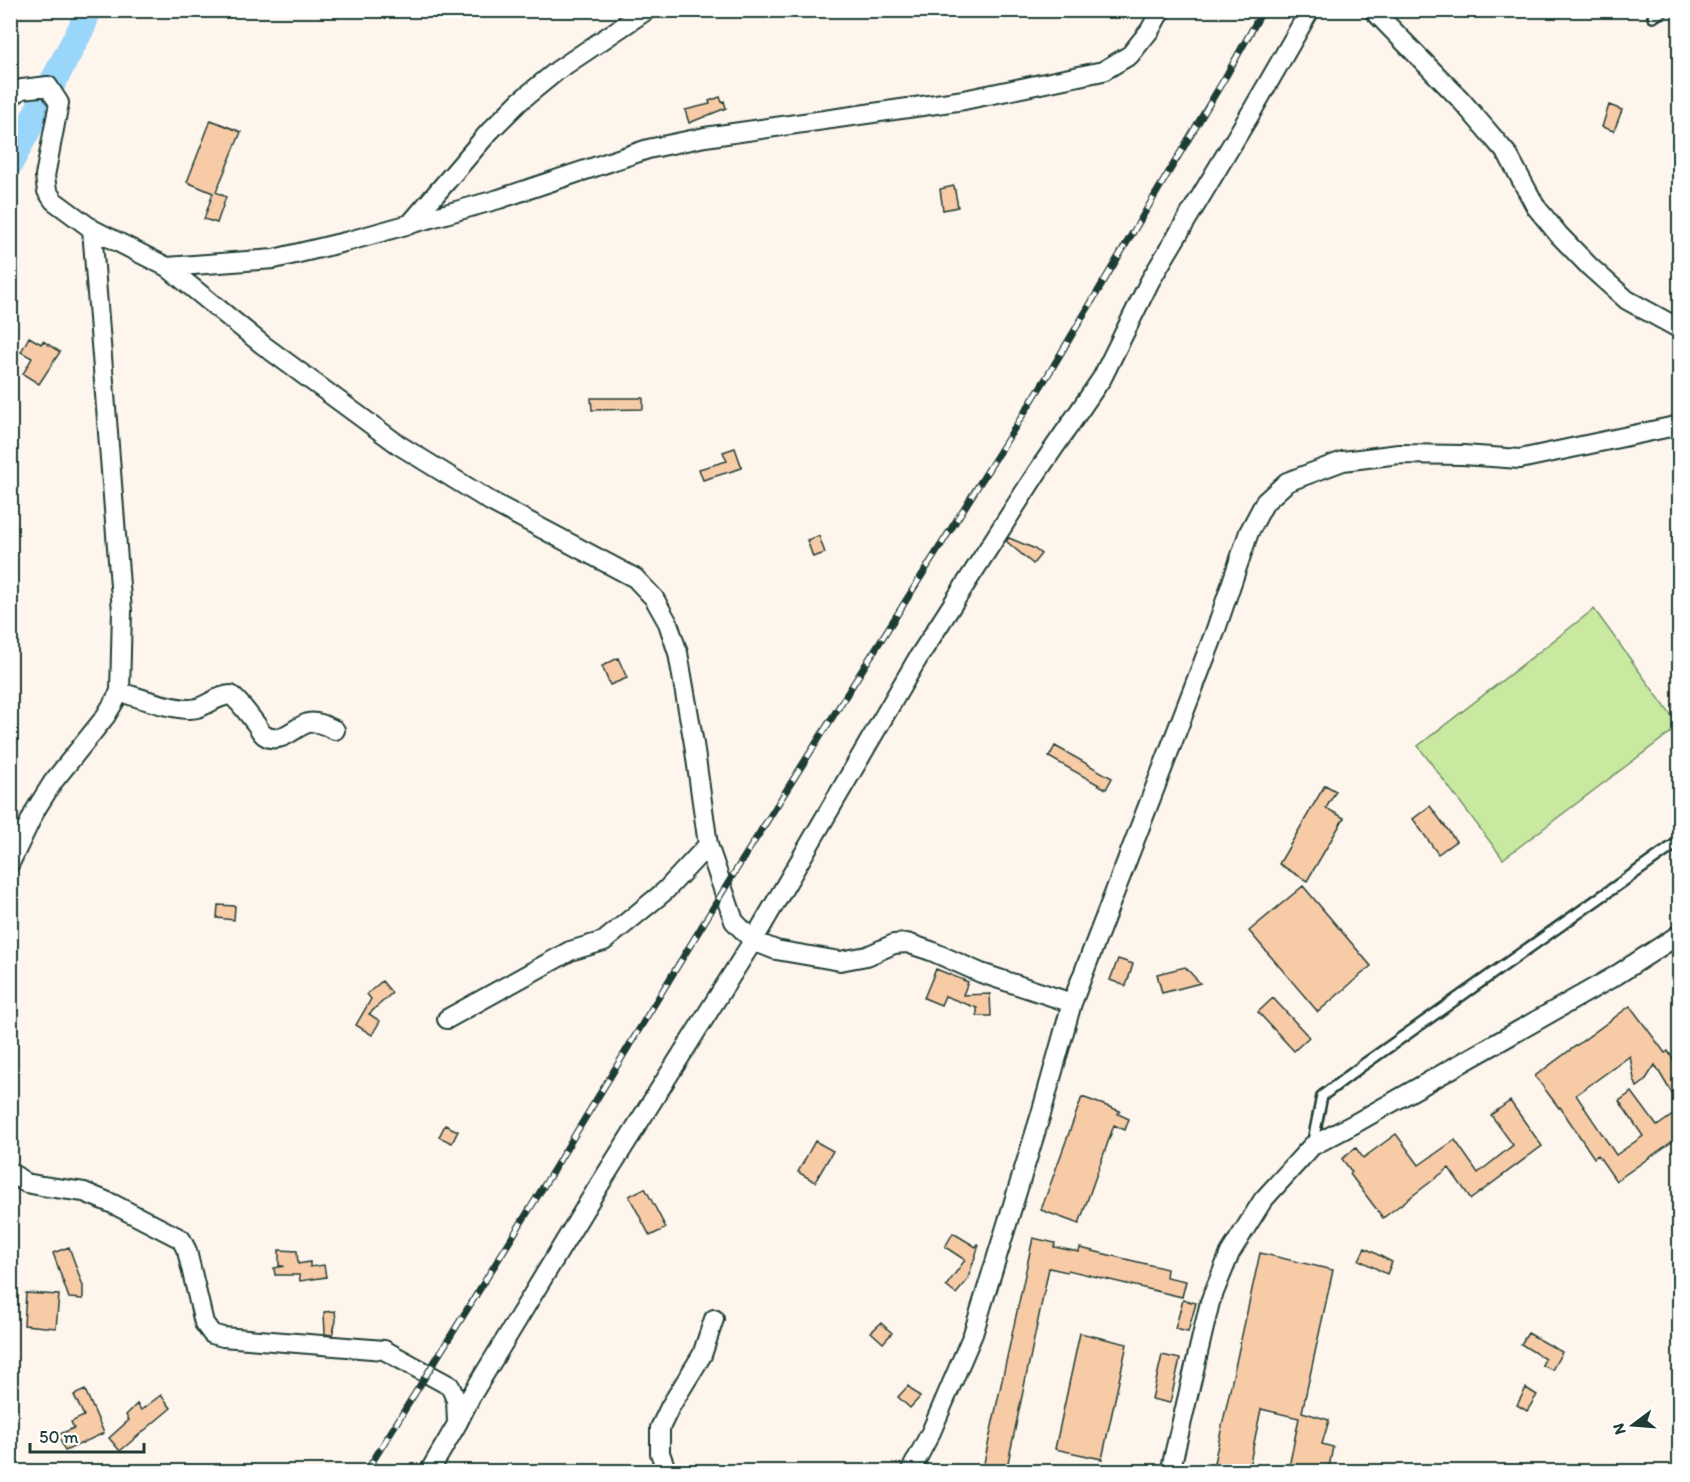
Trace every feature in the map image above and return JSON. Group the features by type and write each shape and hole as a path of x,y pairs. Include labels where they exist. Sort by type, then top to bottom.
{"street":[{"path":"410,224 489,132 520,101 558,70 646,10"},
{"path":"167,267 274,259 499,199 648,149 705,137 964,100 1103,71 1130,54 1150,30 1161,10"},
{"path":"429,1472 471,1396 561,1248 753,941 918,658 1038,471 1102,378 1150,281 1310,10"},
{"path":"1373,10 1460,99 1508,154 1536,207 1559,235 1627,300 1680,329"},
{"path":"10,97 22,89 48,86 59,103 45,176 47,191 54,201 92,229 167,267 262,345 399,445 490,501 635,579 654,598 668,623 678,653 708,845 734,921 753,941 776,950 840,961 867,956 894,944 907,943 981,973 1072,1003"},
{"path":"10,863 53,782 105,717 120,692 122,611 92,229"},
{"path":"910,1472 931,1432 973,1334 1041,1114 1072,1003 1215,632 1249,532 1265,502 1287,482 1343,461 1399,454 1520,459 1680,425"},
{"path":"120,692 181,709 196,708 221,696 231,695 264,735 275,739 286,736 309,723 320,723 335,730"},
{"path":"447,1019 570,951 604,941 665,891 708,845"},
{"path":"1170,1472 1210,1302 1230,1253 1263,1200 1312,1146 1615,976 1680,934"},
{"path":"10,1172 26,1183 84,1192 113,1203 182,1239 204,1323 212,1334 223,1337 384,1350 450,1386 456,1400 457,1424 440,1472"},
{"path":"667,1472 660,1453 660,1428 670,1407 702,1355 714,1319"}],"lane":[{"path":"1653,17 1664,10"},
{"path":"1312,1146 1322,1096 1372,1058 1680,841"}],"green space":[{"path":"1594,609 1679,726 1503,859 1418,746"}],"building":[{"path":"720,97 726,108 689,123 685,110 710,104 709,101"},
{"path":"1609,105 1622,110 1614,131 1602,127"},
{"path":"211,120 241,132 216,192 226,197 217,223 204,219 213,193 187,182"},
{"path":"954,186 958,207 943,210 940,189"},
{"path":"29,337 41,344 43,341 60,352 39,384 23,374 32,358 21,352"},
{"path":"591,398 643,398 643,409 592,410"},
{"path":"735,448 742,468 703,480 699,469 727,461 723,452"},
{"path":"819,536 825,553 813,557 807,540"},
{"path":"1009,538 1041,554 1033,564 1006,541"},
{"path":"618,658 627,678 610,685 602,666"},
{"path":"1055,746 1112,778 1106,789 1049,757"},
{"path":"1325,785 1336,791 1326,808 1344,818 1307,881 1279,864"},
{"path":"1430,806 1456,841 1438,854 1413,819"},
{"path":"1303,886 1371,966 1318,1012 1249,931"},
{"path":"218,905 235,906 234,920 217,918"},
{"path":"1118,959 1133,964 1126,986 1110,980"},
{"path":"1185,967 1200,983 1162,993 1157,974"},
{"path":"936,969 968,982 963,995 990,994 991,1016 977,1016 977,1008 945,996 941,1005 924,998"},
{"path":"382,981 392,993 369,1014 380,1021 372,1035 356,1025 371,999 367,994"},
{"path":"1273,998 1309,1037 1294,1051 1258,1012"},
{"path":"1630,1006 1665,1053 1668,1051 1680,1070 1680,1107 1655,1065 1644,1082 1637,1087 1630,1056 1576,1095 1616,1155 1643,1136 1619,1101 1632,1092 1657,1126 1680,1110 1680,1136 1616,1181 1598,1155 1594,1158 1560,1107 1535,1076"},
{"path":"1082,1097 1120,1111 1118,1114 1129,1119 1125,1130 1114,1125 1079,1224 1041,1210"},
{"path":"1510,1101 1542,1146 1471,1199 1449,1168 1383,1218 1350,1174 1352,1172 1342,1159 1356,1148 1363,1158 1396,1134 1419,1165 1455,1140 1478,1173 1513,1145 1491,1115"},
{"path":"445,1125 458,1131 452,1143 439,1137"},
{"path":"815,1141 833,1151 815,1182 798,1172"},
{"path":"645,1188 666,1228 650,1236 629,1196"},
{"path":"953,1233 976,1247 979,1245 967,1281 956,1294 946,1286 965,1260 945,1247"},
{"path":"1033,1238 1055,1243 1054,1247 1079,1252 1080,1248 1167,1269 1166,1277 1186,1281 1182,1297 1068,1270 1067,1272 1049,1268 1006,1472 982,1472"},
{"path":"69,1247 83,1286 83,1299 69,1298 53,1253"},
{"path":"1365,1248 1392,1262 1387,1274 1359,1260"},
{"path":"279,1250 297,1251 298,1264 310,1262 310,1267 324,1265 326,1277 300,1281 299,1275 275,1275 274,1268 284,1266 279,1266"},
{"path":"1260,1253 1333,1270 1302,1412 1329,1420 1322,1444 1333,1447 1328,1472 1288,1472 1299,1418 1261,1409 1248,1472 1212,1472"},
{"path":"26,1293 59,1295 56,1328 24,1325"},
{"path":"1183,1300 1196,1303 1188,1332 1175,1329"},
{"path":"335,1311 336,1321 332,1335 325,1334 324,1312"},
{"path":"881,1323 892,1333 883,1343 871,1332"},
{"path":"1080,1333 1127,1344 1102,1459 1055,1449"},
{"path":"1528,1333 1562,1352 1552,1370 1542,1365 1545,1359 1521,1344"},
{"path":"1162,1355 1180,1359 1170,1403 1152,1399"},
{"path":"908,1386 920,1397 910,1408 898,1397"},
{"path":"1526,1388 1537,1395 1527,1411 1517,1405"},
{"path":"85,1390 104,1433 65,1451 58,1435 74,1428 71,1422 84,1416 74,1395"},
{"path":"161,1395 171,1408 120,1451 109,1438 129,1420 126,1415 137,1404 141,1410"}],"waterway":[{"path":"10,163 82,27 88,10"}],"railway":[{"path":"366,1472 733,875 1048,375 1263,10"}]}
